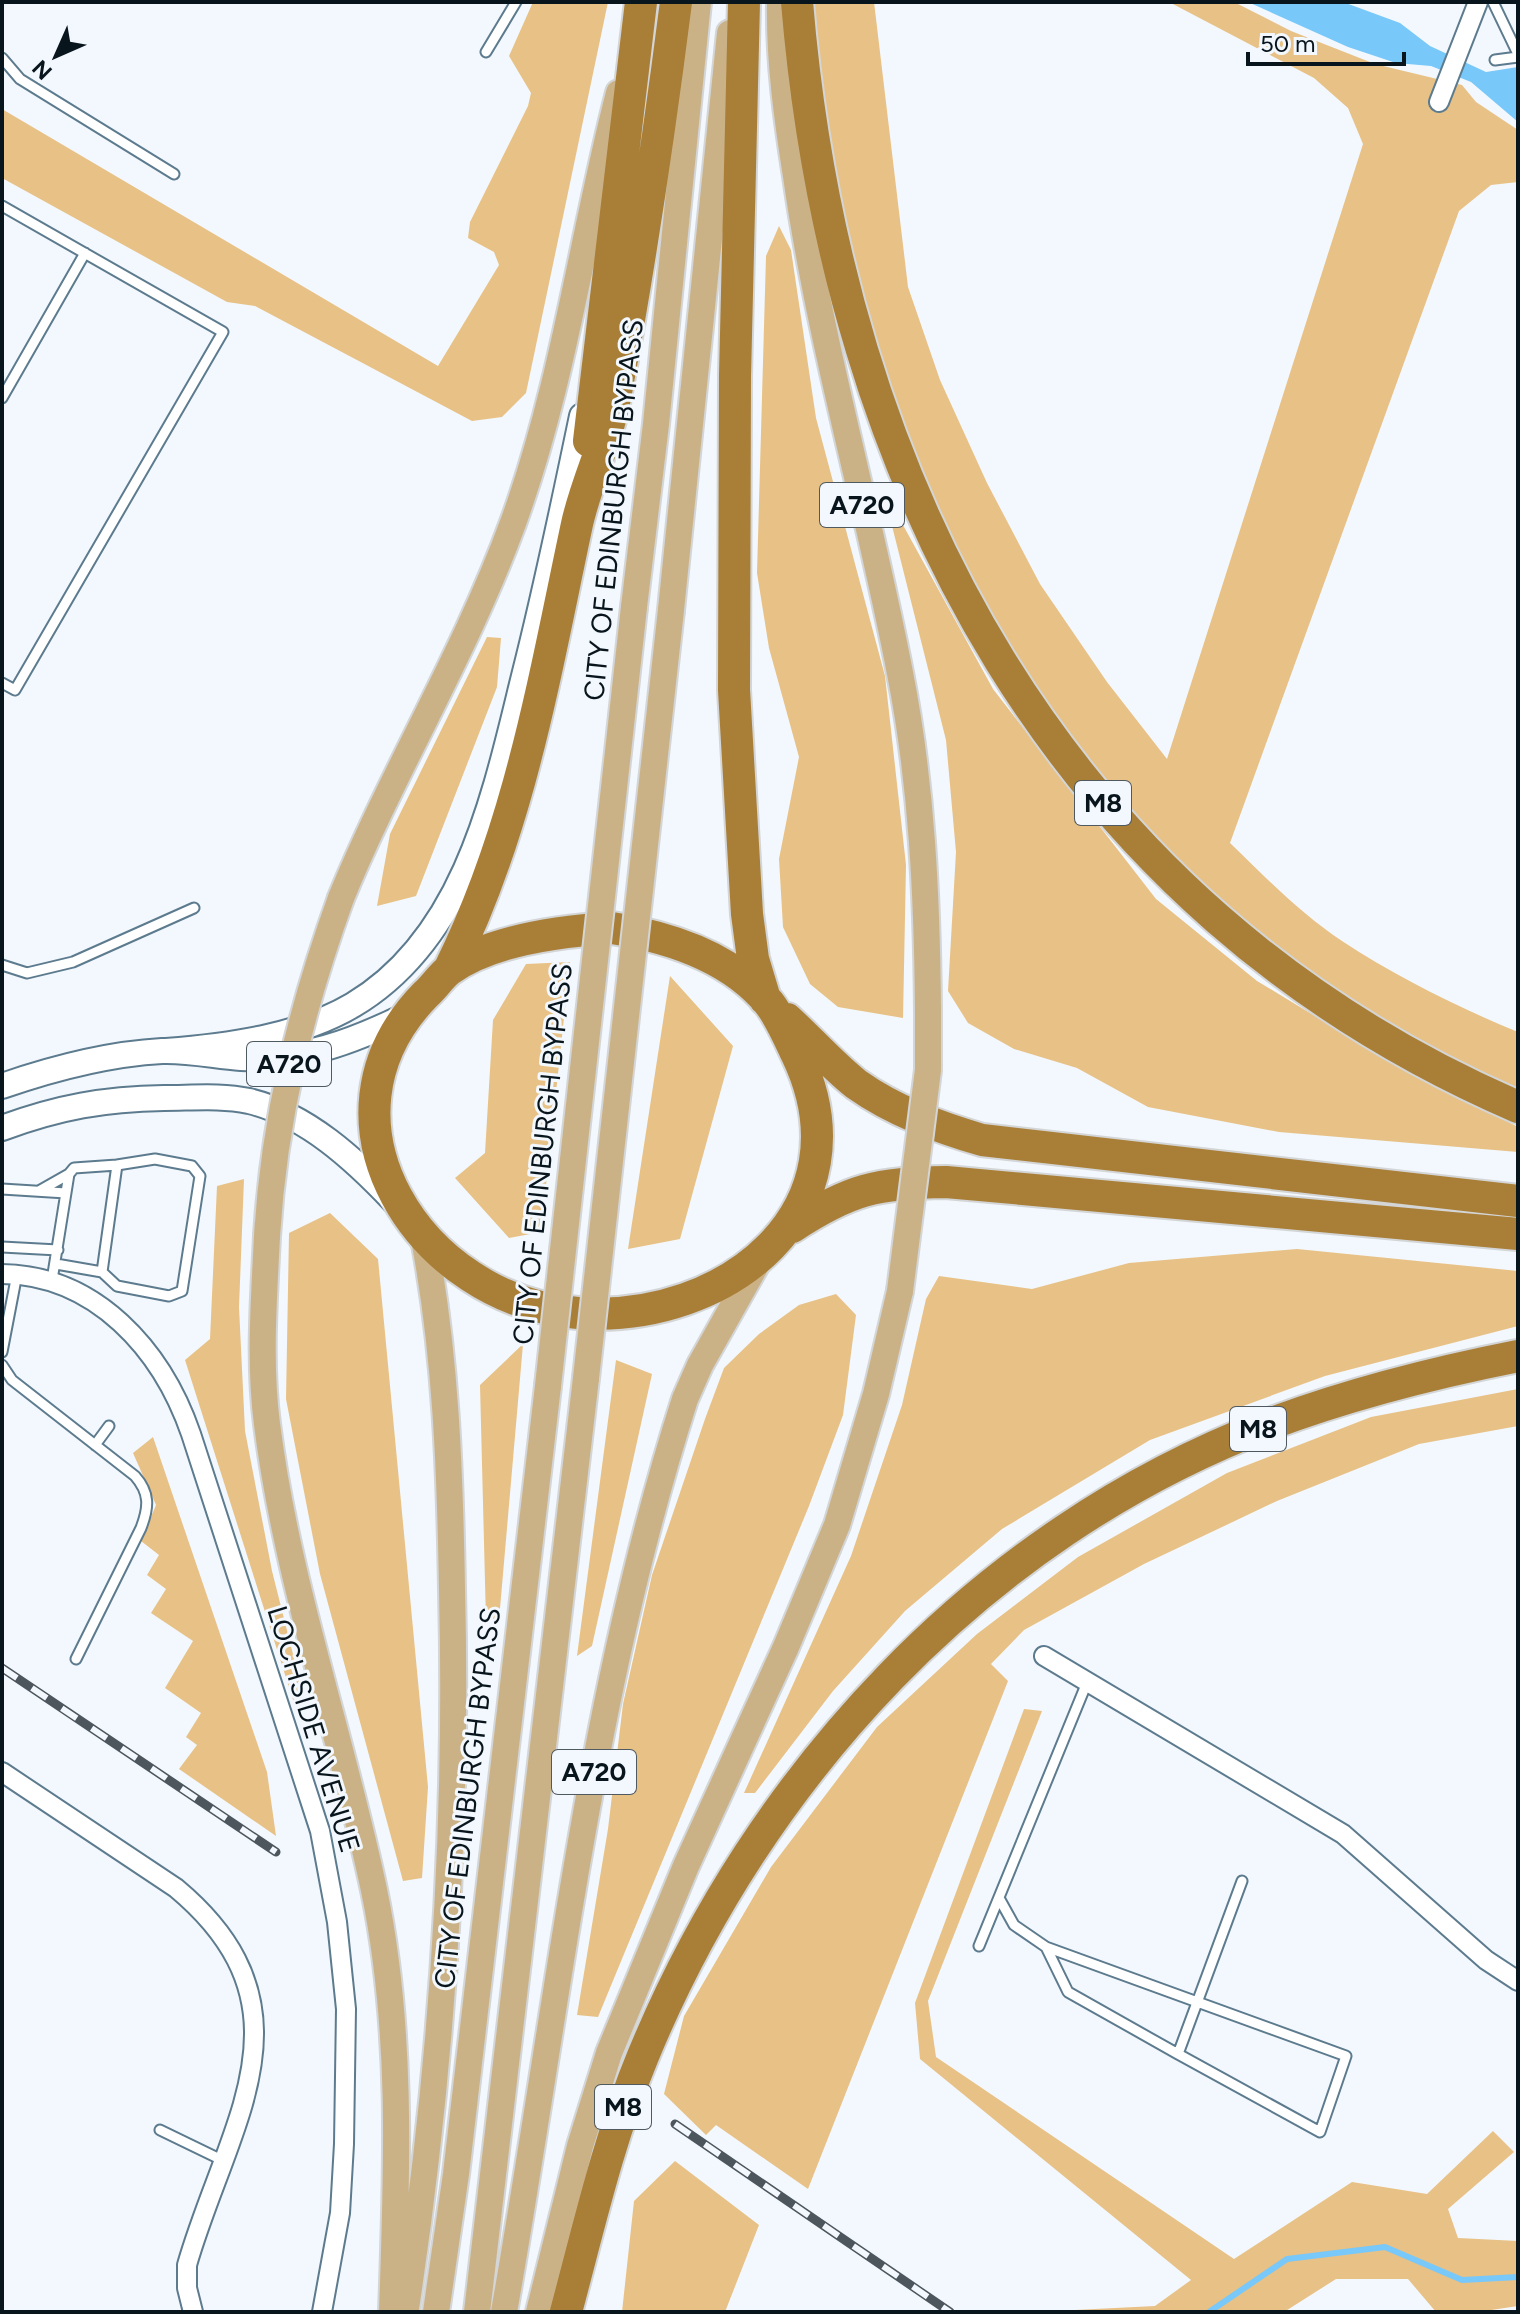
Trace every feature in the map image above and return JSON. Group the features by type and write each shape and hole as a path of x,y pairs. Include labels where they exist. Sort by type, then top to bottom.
{"highway":[{"path":"585,484 613,407 676,2"},
{"path":"744,2 735,346 734,690 747,914 753,959 768,1002 810,1082 818,1114 814,1174 807,1196 786,1231"},
{"name":"M8","path":"797,2 825,202 861,347 914,494 949,574 1010,679 1053,743 1093,792 1129,833 1209,911 1289,978 1341,1016 1402,1052 1518,1107"},
{"path":"639,13 599,340 585,484 536,724 513,812 490,880 449,970 405,1016 383,1060 376,1092 375,1121 381,1163 404,1212 424,1239 444,1258 484,1285 536,1306 576,1313 647,1311 691,1298 736,1277 786,1231 832,1201 860,1190 896,1183 946,1182 1518,1234"},
{"path":"449,970 533,937 612,928 650,934 690,948 732,970 853,1081 881,1101 950,1131 982,1140 1518,1201"},
{"name":"M8","path":"566,2312 619,2119 664,2007 705,1925 740,1864 805,1773 887,1678 1022,1560 1082,1520 1202,1454 1334,1401 1440,1372 1518,1356"}],"main road":[{"name":"CITY OF EDINBURGH BYPASS","path":"436,2312 456,2174 548,1386 656,424 698,2"},
{"name":"A720","path":"477,2312 586,1378 671,610 733,2"},
{"name":"A720","path":"539,2312 580,2146 609,2053 686,1866 786,1647 837,1525 876,1394 900,1291 926,1085 926,877 911,739 885,606 818,315 786,110 780,2"},
{"name":"A720","path":"392,2312 397,2085 389,1979 374,1891 298,1592 275,1479 266,1406 263,1306 275,1149 288,1071 309,991 341,898 394,777 475,613 512,526 539,449 561,365 601,162 639,13"},
{"path":"405,2312 441,2010 453,1785 449,1434 438,1317 424,1239"},
{"name":"A720","path":"504,2312 537,2121 549,2019 609,1687 685,1399 700,1365 762,1255"}],"street":[{"path":"1439,102 1468,35 1478,2"},
{"path":"2,1086 70,1065 274,1035 326,1020 381,986 426,936 447,906 476,848 499,777 538,620 599,340"},
{"path":"166,1051 242,1058 312,1053 369,1034 405,1016"},
{"path":"2,1128 66,1106 101,1101 205,1097 251,1102 320,1136 369,1175 404,1212"},
{"name":"LOCHSIDE AVENUE","path":"9,1274 54,1272 90,1297 151,1354 183,1410 320,1831 337,1922 346,2023 340,2213 322,2312"},
{"path":"1044,1656 1343,1834 1486,1960 1518,1981"},
{"path":"2,1772 176,1888 201,1910 227,1946 249,1998 254,2032 248,2097 187,2265 187,2288 193,2312"}],"lane":[{"path":"486,52 516,2"},
{"path":"1493,2 1518,55 1495,60"},
{"path":"2,58 20,79 174,174"},
{"path":"2,206 223,332 15,690 2,683"},
{"path":"2,398 85,253"},
{"path":"2,965 27,973 73,962 194,908"},
{"path":"39,1191 74,1168 155,1159 192,1166 200,1176 182,1291 169,1296 117,1286 102,1272 54,1272 69,1174"},
{"path":"102,1272 117,1165"},
{"path":"2,1189 66,1193"},
{"path":"2,1247 58,1250"},
{"path":"2,1352 9,1274"},
{"path":"2,1365 12,1380 142,1484 147,1511 76,1659"},
{"path":"95,1445 109,1426"},
{"path":"979,1946 1088,1680"},
{"path":"1178,2054 1242,1881"},
{"path":"999,1898 1014,1925 1046,1947 1346,2056 1320,2132 1068,1992 1046,1947"},
{"path":"160,2130 224,2161"}],"shaded area":[{"path":"533,2 608,2 526,393 502,417 472,421 255,306 227,302 2,178 2,109 438,366 499,265 494,252 468,238 470,222 528,106 531,93 509,56"},
{"path":"797,2 874,2 908,287 940,380 987,483 1040,584 1107,682 1167,759 1363,144 1348,108 1314,78 1169,2 1234,2 1291,31 1375,64 1462,85 1476,102 1518,130 1518,182 1491,185 1459,211 1230,843 1298,907 1342,941 1428,991 1518,1032 1518,1107 1341,1016 1053,743 889,430"},
{"path":"779,226 791,250 816,418 885,676 906,865 903,1018 838,1007 810,984 783,927 779,859 799,757 769,648 757,573 766,256"},
{"path":"898,516 993,689 1156,899 1257,981 1391,1062 1518,1127 1518,1152 1279,1132 1148,1107 1077,1068 1014,1049 968,1023 948,991 956,852 946,740 890,518"},
{"path":"487,637 501,638 497,687 416,896 377,906 390,834"},
{"path":"570,962 541,1232 509,1238 455,1178 485,1153 493,1020 526,964"},
{"path":"670,976 733,1046 680,1239 628,1249"},
{"path":"244,1179 239,1307 245,1431 272,1571 302,1690 294,1703 185,1360 210,1339 217,1186"},
{"path":"330,1213 378,1259 428,1787 422,1878 403,1881 320,1574 286,1399 289,1233"},
{"path":"1297,1249 1518,1271 1518,1326 1325,1376 1150,1440 1002,1529 905,1611 833,1691 755,1793 744,1793 851,1556 902,1405 926,1299 939,1276 1032,1289 1129,1263"},
{"path":"836,1294 856,1315 843,1415 809,1506 598,2017 577,2015 608,1829 623,1704 652,1575 705,1419 724,1368 759,1334 799,1305"},
{"path":"523,1344 499,1620 486,1621 480,1385"},
{"path":"616,1360 652,1374 592,1646 577,1656"},
{"path":"1518,1389 1518,1426 1419,1444 1277,1501 1144,1564 1024,1630 991,1664 1008,1681 808,2189 716,2125 706,2135 664,2094 684,2016 771,1867 877,1727 977,1634 1078,1557 1227,1473 1371,1417"},
{"path":"153,1437 267,1772 276,1836 179,1769 197,1745 186,1737 201,1713 165,1688 193,1641 151,1613 166,1589 147,1575 159,1555 141,1541 156,1505 133,1453"},
{"path":"1024,1709 1042,1711 928,2001 936,2057 1234,2259 1352,2182 1427,2194 1493,2131 1514,2152 1448,2209 1458,2238 1518,2241 1518,2306 1478,2312 1436,2312 1408,2279 1336,2279 1284,2312 1035,2312 1155,2306 1191,2280 920,2059 915,2003"},
{"path":"675,2161 759,2225 725,2312 622,2312 634,2201"}],"water":[{"path":"1248,2 1343,2 1400,23 1430,46 1486,72 1518,67 1518,122 1471,82 1431,66 1396,63 1348,47"}],"waterway":[{"path":"1209,2312 1287,2259 1385,2247 1462,2280 1518,2277"}],"railway":[{"path":"2,1668 276,1852"},
{"path":"675,2124 950,2312"}]}
